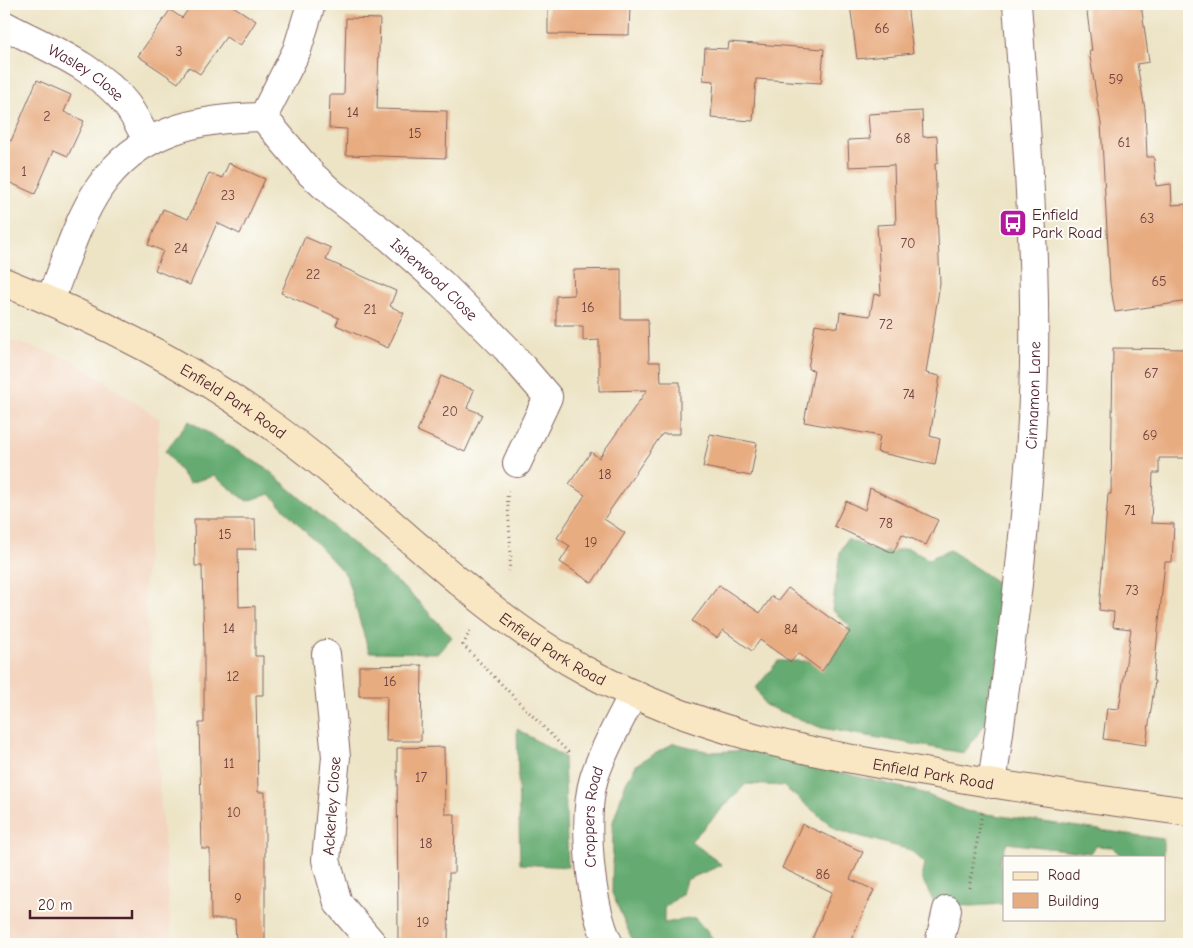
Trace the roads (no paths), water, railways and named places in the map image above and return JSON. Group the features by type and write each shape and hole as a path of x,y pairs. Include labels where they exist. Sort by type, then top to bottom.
{"street":[{"path":"50,300 87,208 111,171 148,142 170,131 199,122 229,118 263,117 297,50 311,4"},
{"name":"Cinnamon Lane","path":"988,795 1025,518 1034,367 1034,300 1029,168 1017,4"},
{"name":"Wasley Close","path":"4,25 61,55 91,74 114,92 126,105 148,142"},
{"name":"Isherwood Close","path":"263,117 311,174 328,190 389,237 448,290 506,348 548,398 517,463"},
{"name":"Enfield Park Road","path":"4,282 50,300 112,329 238,401 314,457 489,606 537,641 588,672 658,706 723,730 780,746 988,795 1189,812"},
{"name":"Ackerley Close","path":"326,654 336,757 326,860 338,904 373,944"},
{"name":"Croppers Road","path":"609,944 602,931 591,881 588,826 594,779 633,694"},
{"path":"939,944 947,910"}],"place":[{"name":"Enfield Park Road","path":"1013,223"}]}
